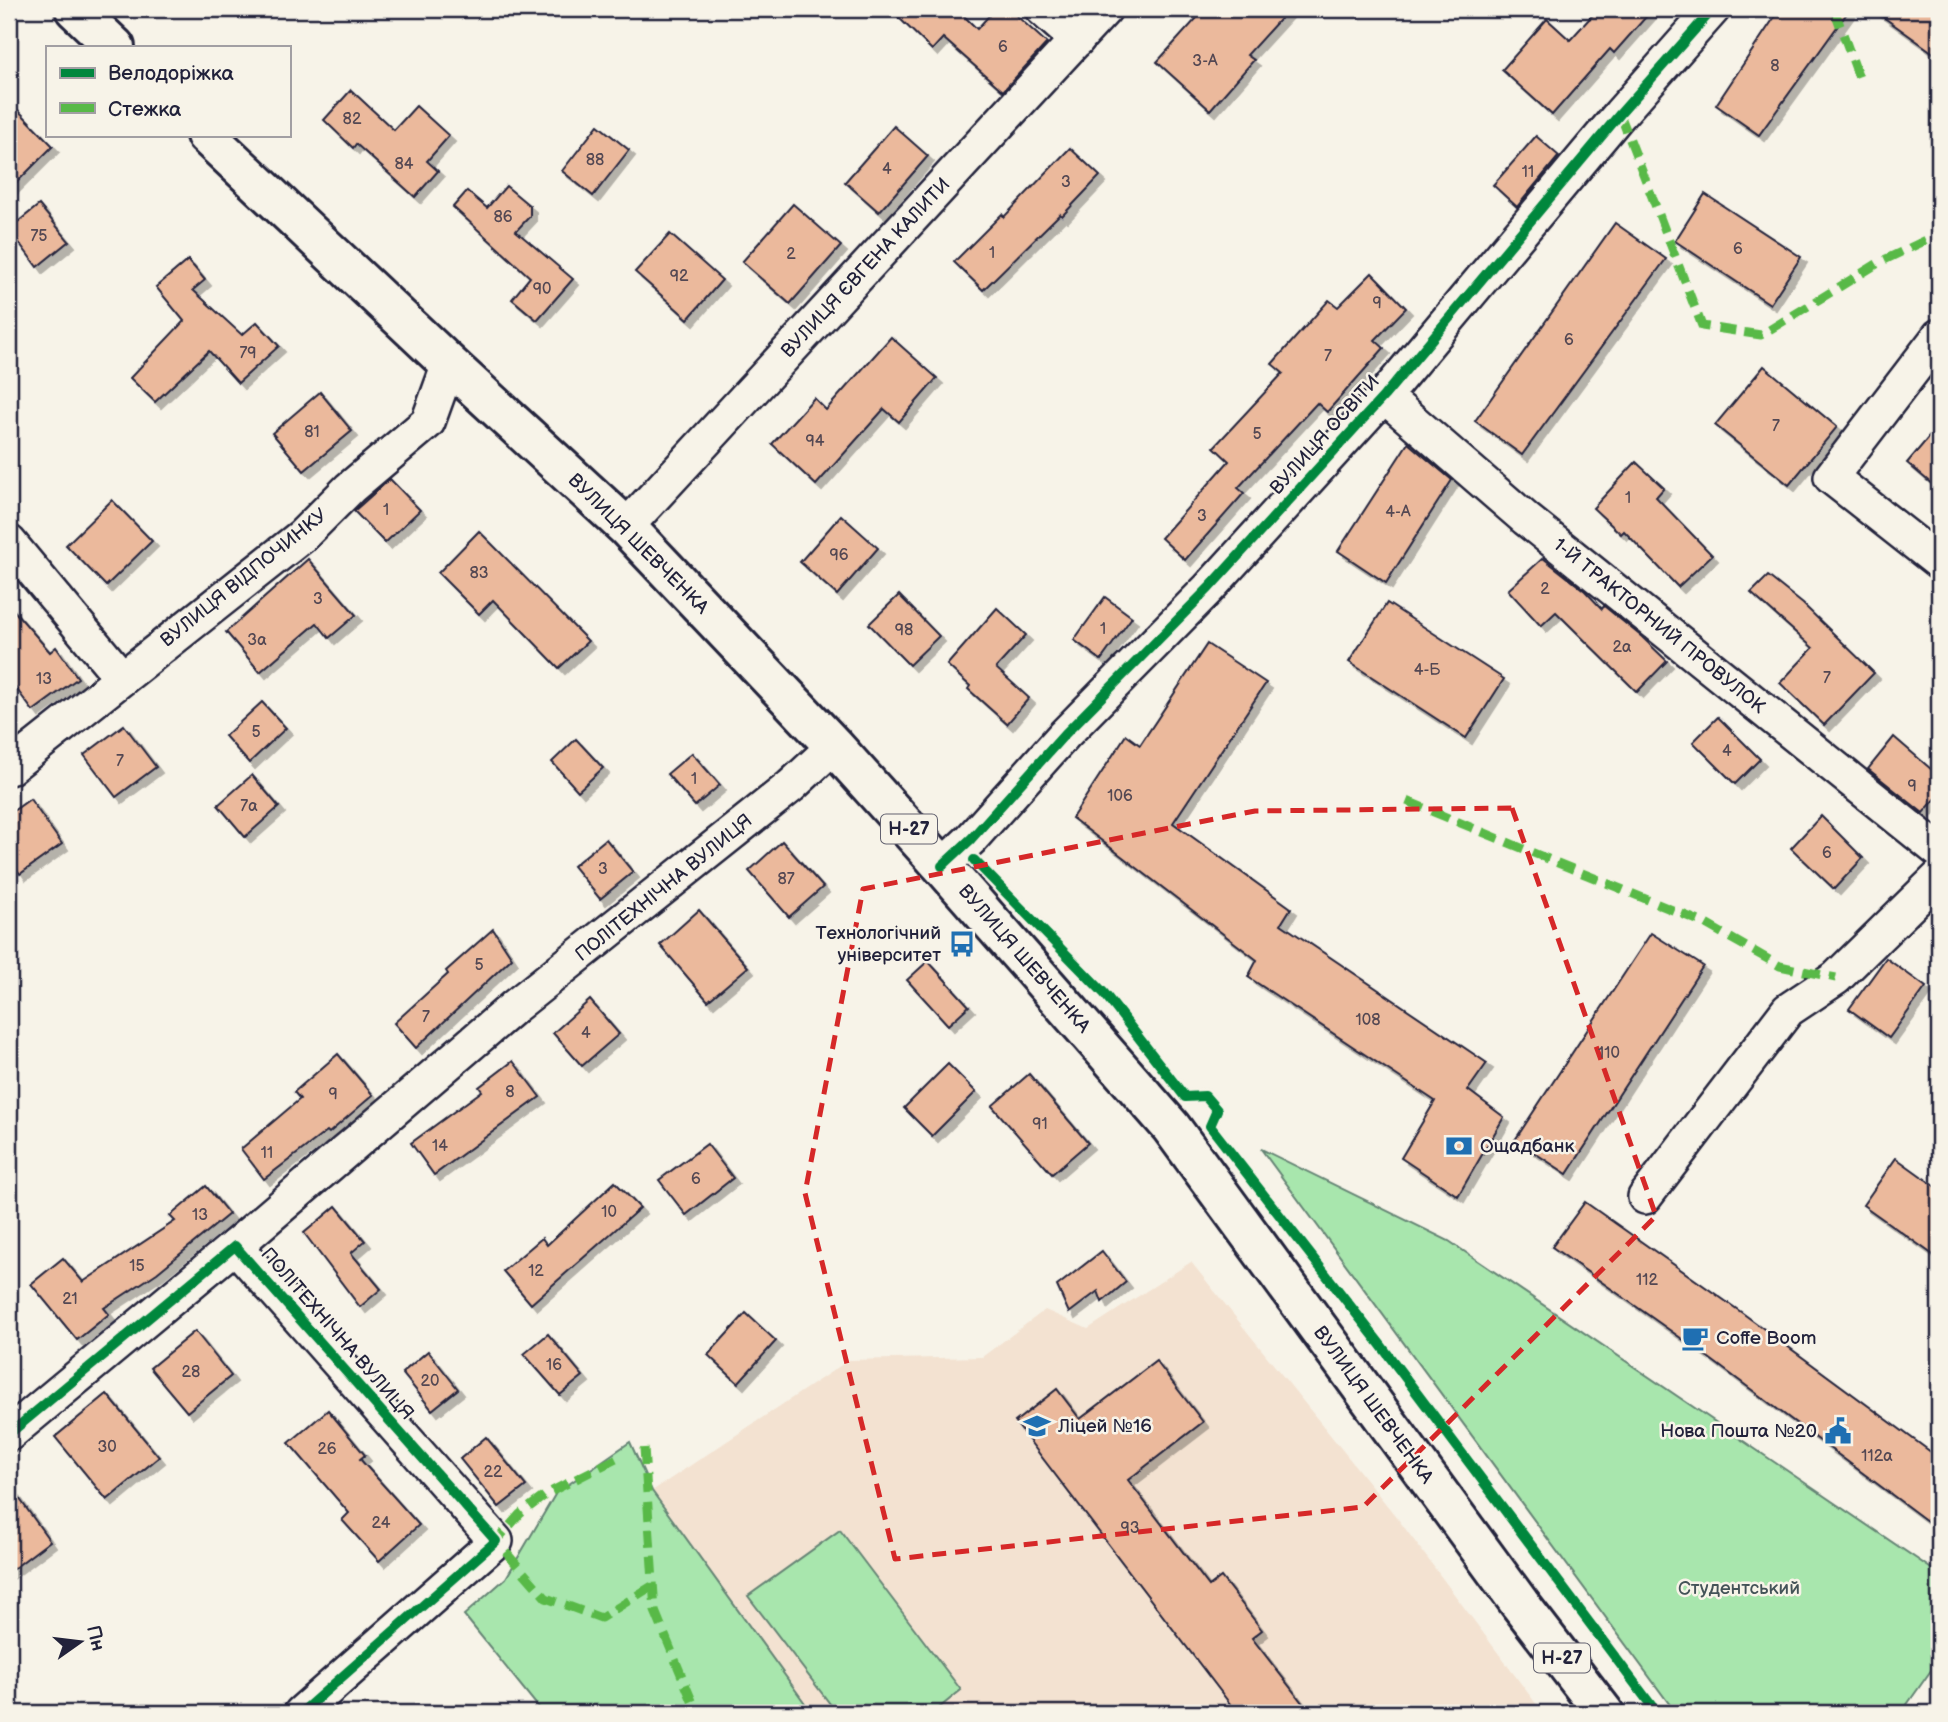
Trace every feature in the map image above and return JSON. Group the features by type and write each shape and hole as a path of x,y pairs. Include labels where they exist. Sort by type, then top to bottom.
{"main road":[{"path":"75,9 114,46"},
{"name":"ВУЛИЦЯ ШЕВЧЕНКА","path":"207,136 626,527 834,746 942,866 1171,1127 1480,1550 1604,1713"}],"street":[{"path":"1042,9 1077,40"},
{"name":"ВУЛИЦЯ ЄВГЕНА КАЛИТИ","path":"626,527 1105,9"},
{"name":"ВУЛИЦЯ ОСВІТИ","path":"942,866 971,839 1064,735 1209,588 1384,397 1620,114 1713,9"},
{"path":"1939,335 1831,477 1939,562"},
{"name":"ВУЛИЦЯ ВІДПОЧИНКУ","path":"9,768 302,536 350,488 428,422 449,364"},
{"name":"1-Й ТРАКТОРНИЙ ПРОВУЛОК","path":"1384,397 1526,519 1939,851"},
{"path":"9,542 122,678"},
{"name":"ПОЛІТЕХНІЧНА ВУЛИЦЯ","path":"9,1434 235,1246 515,1006 791,786 834,746"},
{"path":"1645,1197 1788,1010 1836,978 1939,877"},
{"name":"ПОЛІТЕХНІЧНА ВУЛИЦЯ","path":"235,1246 496,1541 301,1713"}],"highlighted area":[{"path":"1512,808 1656,1216 1363,1507 895,1559 805,1193 863,889 1255,811"}],"shaded area":[{"name":"Ліцей №16","path":"1191,1262 1398,1519 1543,1713 812,1713 652,1491 849,1360 982,1357 1045,1310 1088,1329"}],"green space":[{"name":"Студентський","path":"1261,1149 1449,1241 1939,1574 1939,1659 1901,1713 1676,1713"},
{"path":"630,1442 652,1491 812,1713 543,1713 464,1615 506,1578 556,1493"},
{"path":"840,1530 961,1690 933,1713 837,1713 748,1596"}],"building":[{"path":"890,9 957,9 977,29 995,9 1009,9 1047,43 1003,91 943,38 932,50"},
{"path":"1205,9 1289,9 1247,55 1254,60 1210,110 1157,62"},
{"path":"1598,9 1653,9 1614,53 1610,49 1552,115 1502,70 1547,19 1570,40"},
{"path":"1780,9 1850,9 1759,135 1716,105"},
{"path":"1872,9 1939,9 1939,57"},
{"path":"351,90 394,130 416,106 449,136 427,161 438,171 415,197 356,144 353,148 324,120"},
{"path":"9,101 53,146 9,190"},
{"path":"598,125 629,150 593,196 562,171"},
{"path":"894,126 928,156 879,212 845,182"},
{"path":"1536,136 1559,156 1517,207 1493,185"},
{"path":"1070,148 1100,176 1062,216 1060,214 983,290 954,262 1002,214 1004,217"},
{"path":"506,186 530,206 530,216 516,231 573,279 537,320 512,299 530,277 453,207 467,191 487,208"},
{"path":"1705,194 1801,257 1770,304 1675,241"},
{"path":"793,204 841,246 790,304 742,262"},
{"path":"39,205 69,241 37,267 9,229"},
{"path":"1615,223 1666,259 1522,455 1475,421"},
{"path":"670,234 722,280 688,319 635,272"},
{"path":"188,260 205,280 193,290 242,335 257,322 279,346 238,383 209,351 155,402 130,378 184,321 156,287"},
{"path":"1372,273 1406,308 1375,340 1384,348 1327,412 1317,403 1238,488 1244,493 1185,560 1161,538 1229,461 1214,447 1283,373 1272,364 1329,300 1338,307"},
{"path":"891,337 937,378 899,422 884,409 816,485 772,444 814,398 826,410"},
{"path":"1764,366 1837,427 1789,485 1715,425"},
{"path":"320,392 352,431 304,471 272,433"},
{"path":"1939,425 1939,490 1907,463"},
{"path":"1408,443 1452,480 1386,583 1338,551"},
{"path":"1636,462 1664,488 1656,497 1712,555 1678,587 1624,531 1621,534 1593,508"},
{"path":"390,479 420,510 385,543 354,511"},
{"path":"112,500 152,541 106,586 66,545"},
{"path":"841,515 878,548 837,595 800,562"},
{"path":"479,531 588,641 559,668 493,600 479,614 438,573"},
{"path":"1543,558 1585,591 1602,609 1604,606 1642,637 1667,661 1637,692 1556,612 1541,626 1508,590"},
{"path":"308,559 356,615 329,638 317,623 260,672 226,632"},
{"path":"1768,576 1803,604 1874,673 1824,725 1780,683 1813,648 1751,593"},
{"path":"899,595 939,636 909,665 869,624"},
{"path":"1105,597 1132,617 1101,660 1074,640"},
{"path":"1387,603 1504,679 1466,738 1349,662"},
{"path":"9,605 50,652 56,647 78,678 33,711 9,679"},
{"path":"997,608 1026,635 996,668 1029,698 1007,724 968,689 970,686 947,665"},
{"path":"1207,644 1266,683 1173,823 1291,908 1281,924 1487,1063 1468,1090 1504,1117 1458,1196 1401,1158 1435,1101 1248,977 1257,960 1072,818 1126,735 1140,745"},
{"path":"262,702 286,728 249,763 225,736"},
{"path":"1718,717 1760,759 1735,784 1693,742"},
{"path":"124,725 156,767 116,797 84,755"},
{"path":"1894,737 1939,776 1939,795 1923,813 1868,769"},
{"path":"576,739 603,768 578,791 552,762"},
{"path":"692,753 720,785 695,806 667,774"},
{"path":"252,775 279,807 245,837 218,805"},
{"path":"30,799 62,844 20,874 9,858 9,814"},
{"path":"1821,816 1863,858 1834,889 1791,848"},
{"path":"606,839 633,872 600,899 573,866"},
{"path":"782,841 823,887 789,917 749,871"},
{"path":"699,910 748,967 708,1001 660,945"},
{"path":"493,929 512,958 416,1048 394,1023"},
{"path":"1651,933 1703,966 1567,1174 1515,1140"},
{"path":"1886,958 1926,987 1889,1038 1849,1009"},
{"path":"928,961 969,1006 948,1025 907,980"},
{"path":"590,1000 619,1034 582,1066 553,1033"},
{"path":"338,1054 373,1095 329,1133 327,1131 264,1179 241,1149 300,1099 294,1092"},
{"path":"513,1061 540,1097 434,1175 411,1143 482,1091 479,1087"},
{"path":"948,1064 976,1092 932,1136 904,1108"},
{"path":"1029,1074 1088,1143 1052,1174 992,1106"},
{"path":"707,1144 733,1178 686,1215 659,1180"},
{"path":"1896,1158 1939,1189 1939,1259 1863,1205"},
{"path":"615,1182 640,1208 531,1304 503,1271 542,1238 547,1245"},
{"path":"206,1186 229,1214 157,1273 104,1308 109,1314 77,1340 31,1284 63,1258 83,1282 175,1221 170,1216"},
{"path":"1585,1202 1741,1312 1939,1458 1939,1530 1709,1358 1552,1247"},
{"path":"336,1206 365,1241 351,1253 381,1289 360,1307 304,1233"},
{"path":"1102,1251 1126,1282 1102,1302 1098,1291 1069,1313 1057,1286"},
{"path":"746,1313 776,1341 738,1383 708,1355"},
{"path":"195,1331 231,1376 187,1412 150,1368"},
{"path":"548,1334 583,1376 560,1395 524,1354"},
{"path":"428,1351 458,1389 432,1410 402,1373"},
{"path":"1156,1361 1203,1422 1128,1480 1209,1586 1221,1577 1262,1630 1252,1638 1310,1713 1237,1713 1015,1422 1057,1389 1080,1419"},
{"path":"107,1394 159,1457 107,1500 55,1437"},
{"path":"328,1410 365,1455 360,1459 419,1525 379,1561 342,1520 349,1513 289,1443"},
{"path":"486,1437 526,1486 499,1507 460,1459"},
{"path":"9,1484 50,1541 9,1572"}],"marked path":[{"path":"1834,9 1861,83"},
{"path":"1620,114 1702,326 1761,335 1880,262 1939,234"},
{"path":"1407,801 1704,923 1780,966 1836,978"},
{"path":"644,1448 655,1611 697,1713"},
{"path":"616,1459 548,1493 520,1514 496,1541 546,1598 601,1618 652,1586"}],"cycle path":[{"path":"942,866 971,839 1064,735 1209,588 1384,396 1620,114 1713,9"},
{"path":"974,860 1104,993 1185,1097 1205,1096 1217,1110 1210,1126 1380,1344 1657,1713"},
{"path":"9,1434 235,1246 496,1541 301,1713"}],"place":[{"name":"Технологічний університет","path":"962,944"},
{"name":"Ощадбанк","path":"1459,1146"},
{"name":"Coffe Boom","path":"1695,1338"},
{"name":"Ліцей №16","path":"1037,1426"},
{"name":"Нова Пошта №20","path":"1838,1431"}]}
